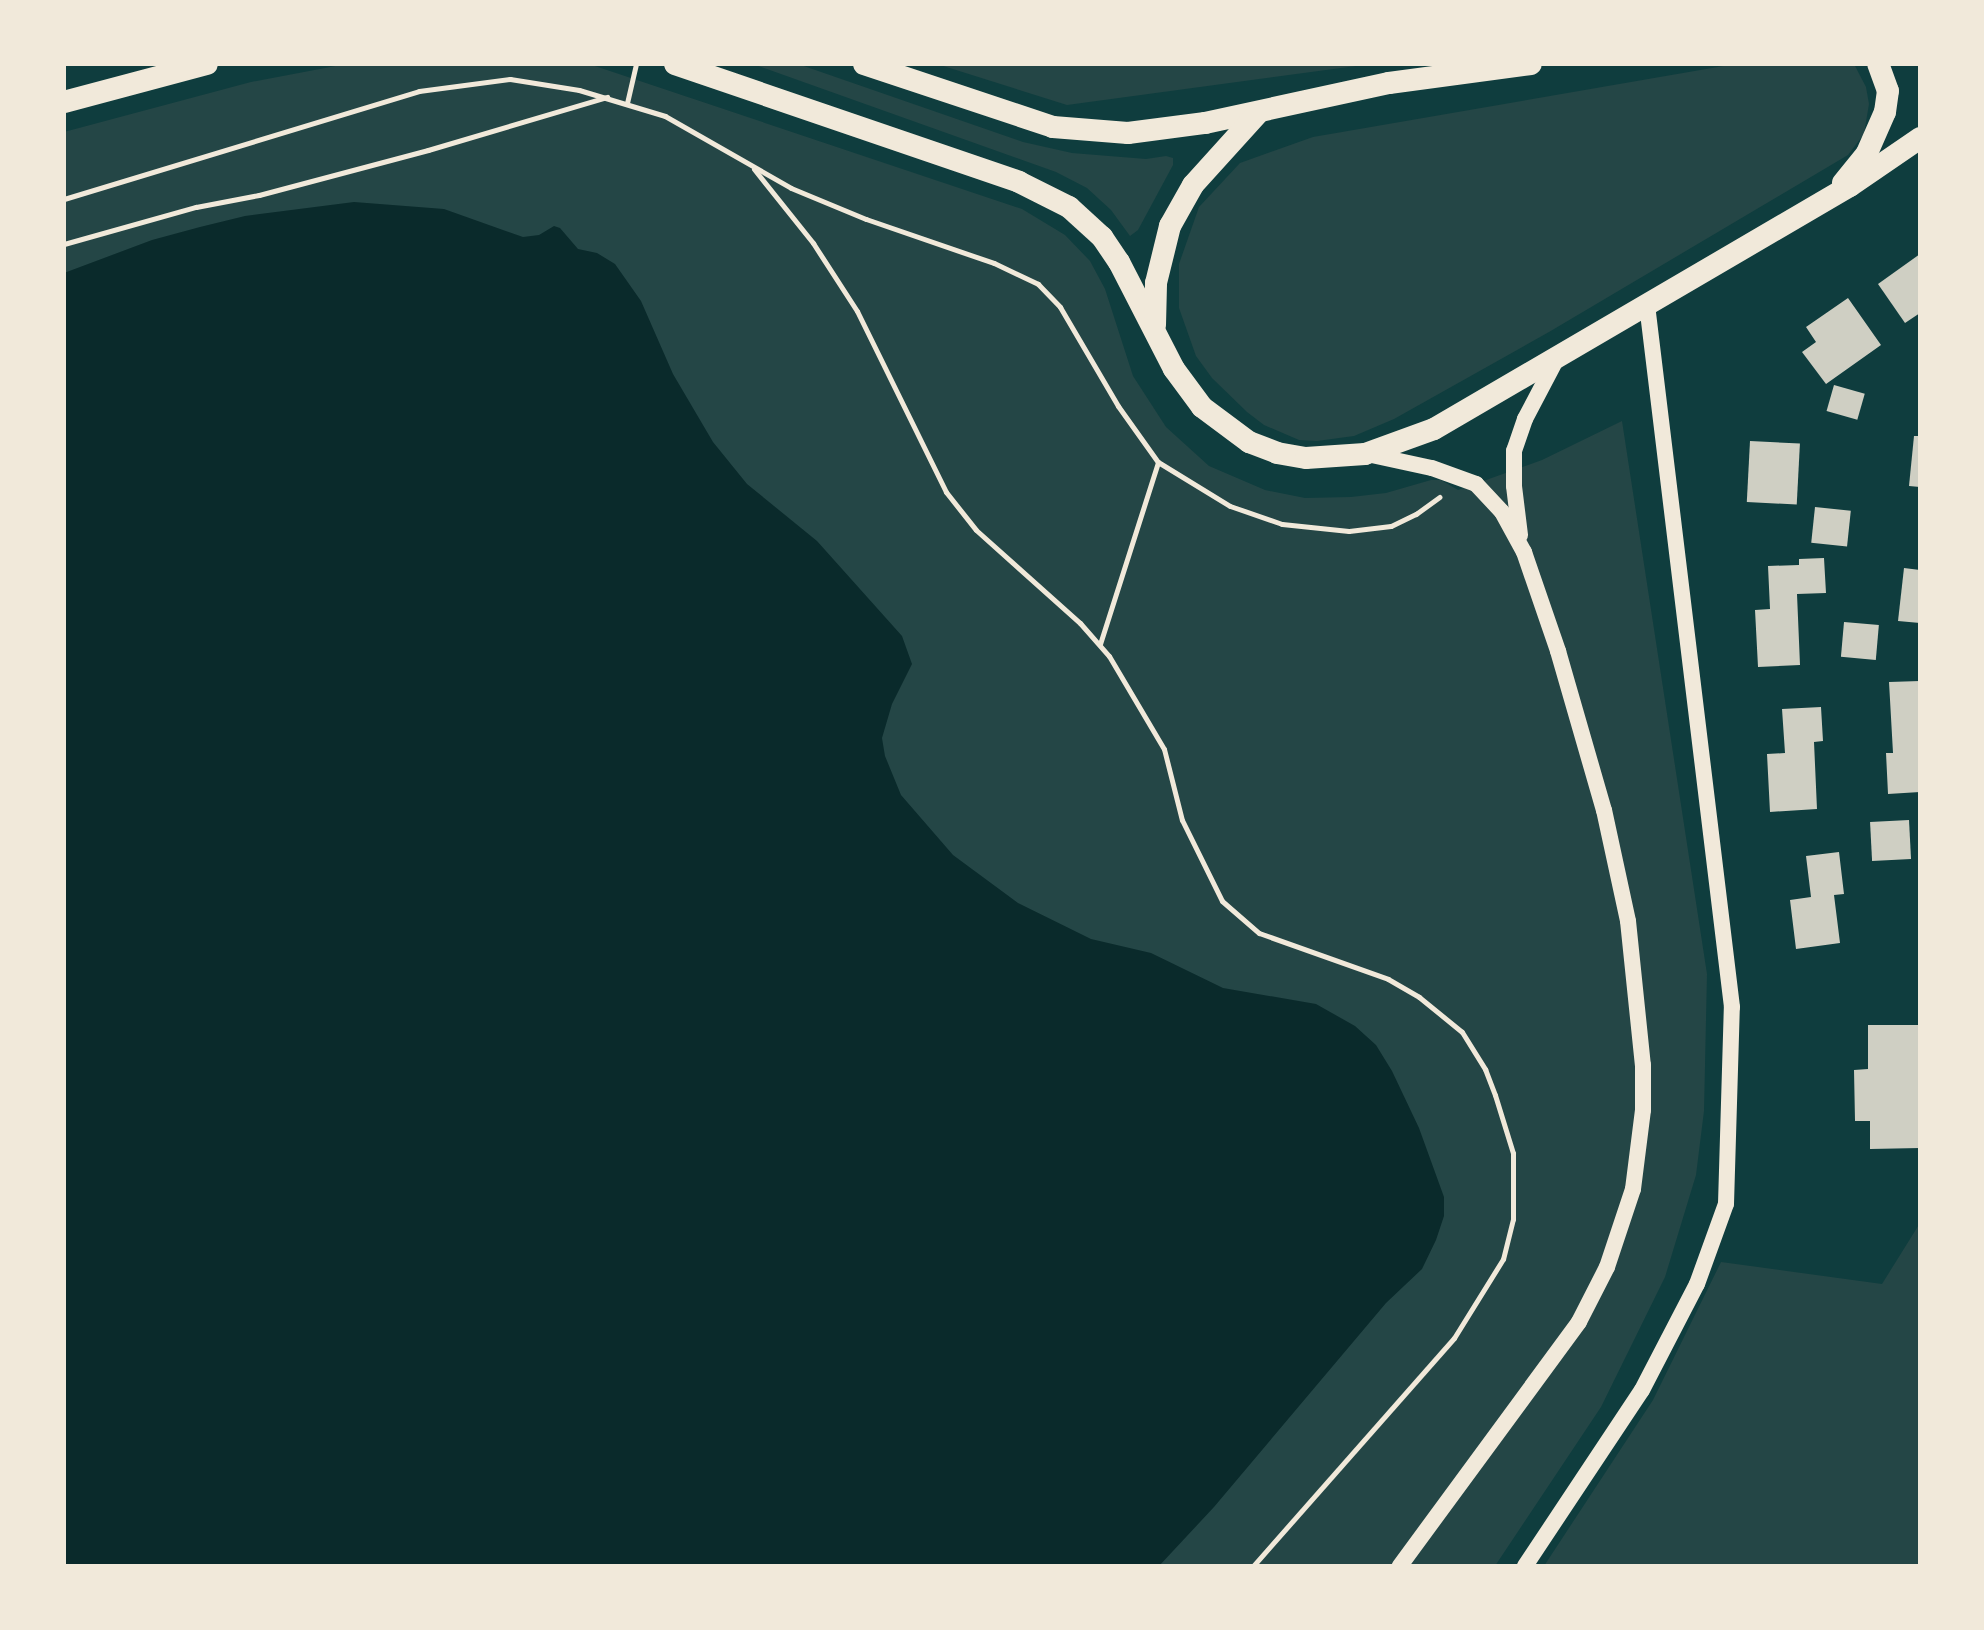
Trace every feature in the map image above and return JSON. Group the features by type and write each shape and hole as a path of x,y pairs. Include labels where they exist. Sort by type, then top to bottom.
{"highway":[{"path":"64,102 207,64"},
{"path":"675,64 1019,182 1053,197 1102,237 1156,330 1174,369 1196,400 1237,436 1291,456 1322,459 1365,454 1434,429 1832,196 1920,138"},
{"path":"864,64 1025,119 1084,132 1153,131 1421,78 1531,64"},
{"path":"1832,196 1867,153 1879,131 1888,91 1878,64"},
{"path":"1156,330 1156,283 1170,226 1193,185 1259,112"}],"main road":[{"path":"1525,1566 1642,1390 1697,1284 1726,1204 1732,1007 1647,305"},
{"path":"1400,1566 1579,1322 1607,1267 1622,1227 1633,1189 1639,1150 1643,1065 1637,984 1622,893 1590,758 1524,552 1514,486 1514,451 1520,431 1557,358"},
{"path":"1365,454 1432,468 1476,484 1502,512 1524,552"}],"path":[{"path":"627,103 636,64"},
{"path":"64,199 332,115 429,89 510,79 607,97 678,122 754,169 840,209 994,263 1038,284 1060,307 1118,406 1158,462 1195,488 1246,513 1318,530 1349,531 1391,526 1416,514 1442,494"},
{"path":"64,244 196,207 259,195 413,154 607,97"},
{"path":"754,169 813,243 857,311 946,492 976,530 1100,645 1136,698 1164,749 1182,820 1222,901 1259,933 1388,979 1419,997 1462,1032 1485,1069 1513,1153 1513,1219 1503,1259 1454,1338 1253,1566"},
{"path":"1100,645 1158,462"}],"shaded area":[{"path":"346,64 589,64 1022,209 1065,235 1090,261 1105,289 1133,376 1166,427 1209,466 1265,490 1305,498 1351,497 1386,493 1441,480 1458,490 1542,460 1622,421 1707,974 1704,1111 1696,1175 1665,1277 1601,1407 1495,1566 64,1566 64,132 251,82"},
{"path":"753,64 798,64 1023,142 1072,153 1146,159 1166,156 1173,158 1173,165 1138,230 1130,236 1111,210 1087,188 1056,172"},
{"path":"937,64 1371,64 1067,105"},
{"path":"1735,64 1854,64 1866,87 1869,104 1864,134 1848,155 1549,332 1394,419 1354,436 1299,440 1264,425 1247,412 1212,378 1196,356 1179,308 1179,264 1199,207 1240,163 1313,137"},
{"path":"354,202 444,209 523,237 539,235 554,226 560,228 578,249 597,253 615,264 641,301 673,374 713,442 747,484 817,541 902,636 912,664 892,704 882,738 885,756 901,795 953,855 1018,903 1091,939 1151,953 1223,988 1316,1004 1355,1026 1376,1045 1392,1071 1419,1128 1444,1197 1444,1216 1436,1240 1422,1269 1386,1303 1214,1507 1159,1566 64,1566 64,273 152,240 200,227 245,216"},
{"path":"1920,1223 1920,1566 1544,1566 1653,1400 1721,1262 1882,1284"}],"building":[{"path":"1920,254 1920,313 1905,323 1878,284"},
{"path":"1848,298 1881,345 1826,384 1802,352 1816,342 1806,327"},
{"path":"1834,385 1865,394 1857,420 1827,411"},
{"path":"1914,436 1920,436 1920,487 1909,486"},
{"path":"1750,441 1800,444 1797,505 1747,502"},
{"path":"1815,507 1851,511 1847,547 1811,543"},
{"path":"1824,558 1826,593 1797,594 1800,665 1758,667 1755,610 1770,609 1768,566 1799,565 1799,559"},
{"path":"1904,568 1920,570 1920,623 1898,621"},
{"path":"1844,622 1879,625 1876,660 1841,657"},
{"path":"1920,681 1920,792 1888,794 1886,753 1893,753 1889,682"},
{"path":"1821,707 1823,741 1814,742 1817,809 1770,812 1767,754 1785,753 1782,709"},
{"path":"1909,820 1911,859 1872,861 1870,822"},
{"path":"1839,852 1844,894 1834,895 1840,943 1796,949 1790,900 1811,897 1806,856"},
{"path":"1868,1025 1920,1025 1920,1148 1870,1149 1870,1121 1855,1121 1854,1070 1868,1069"}]}
